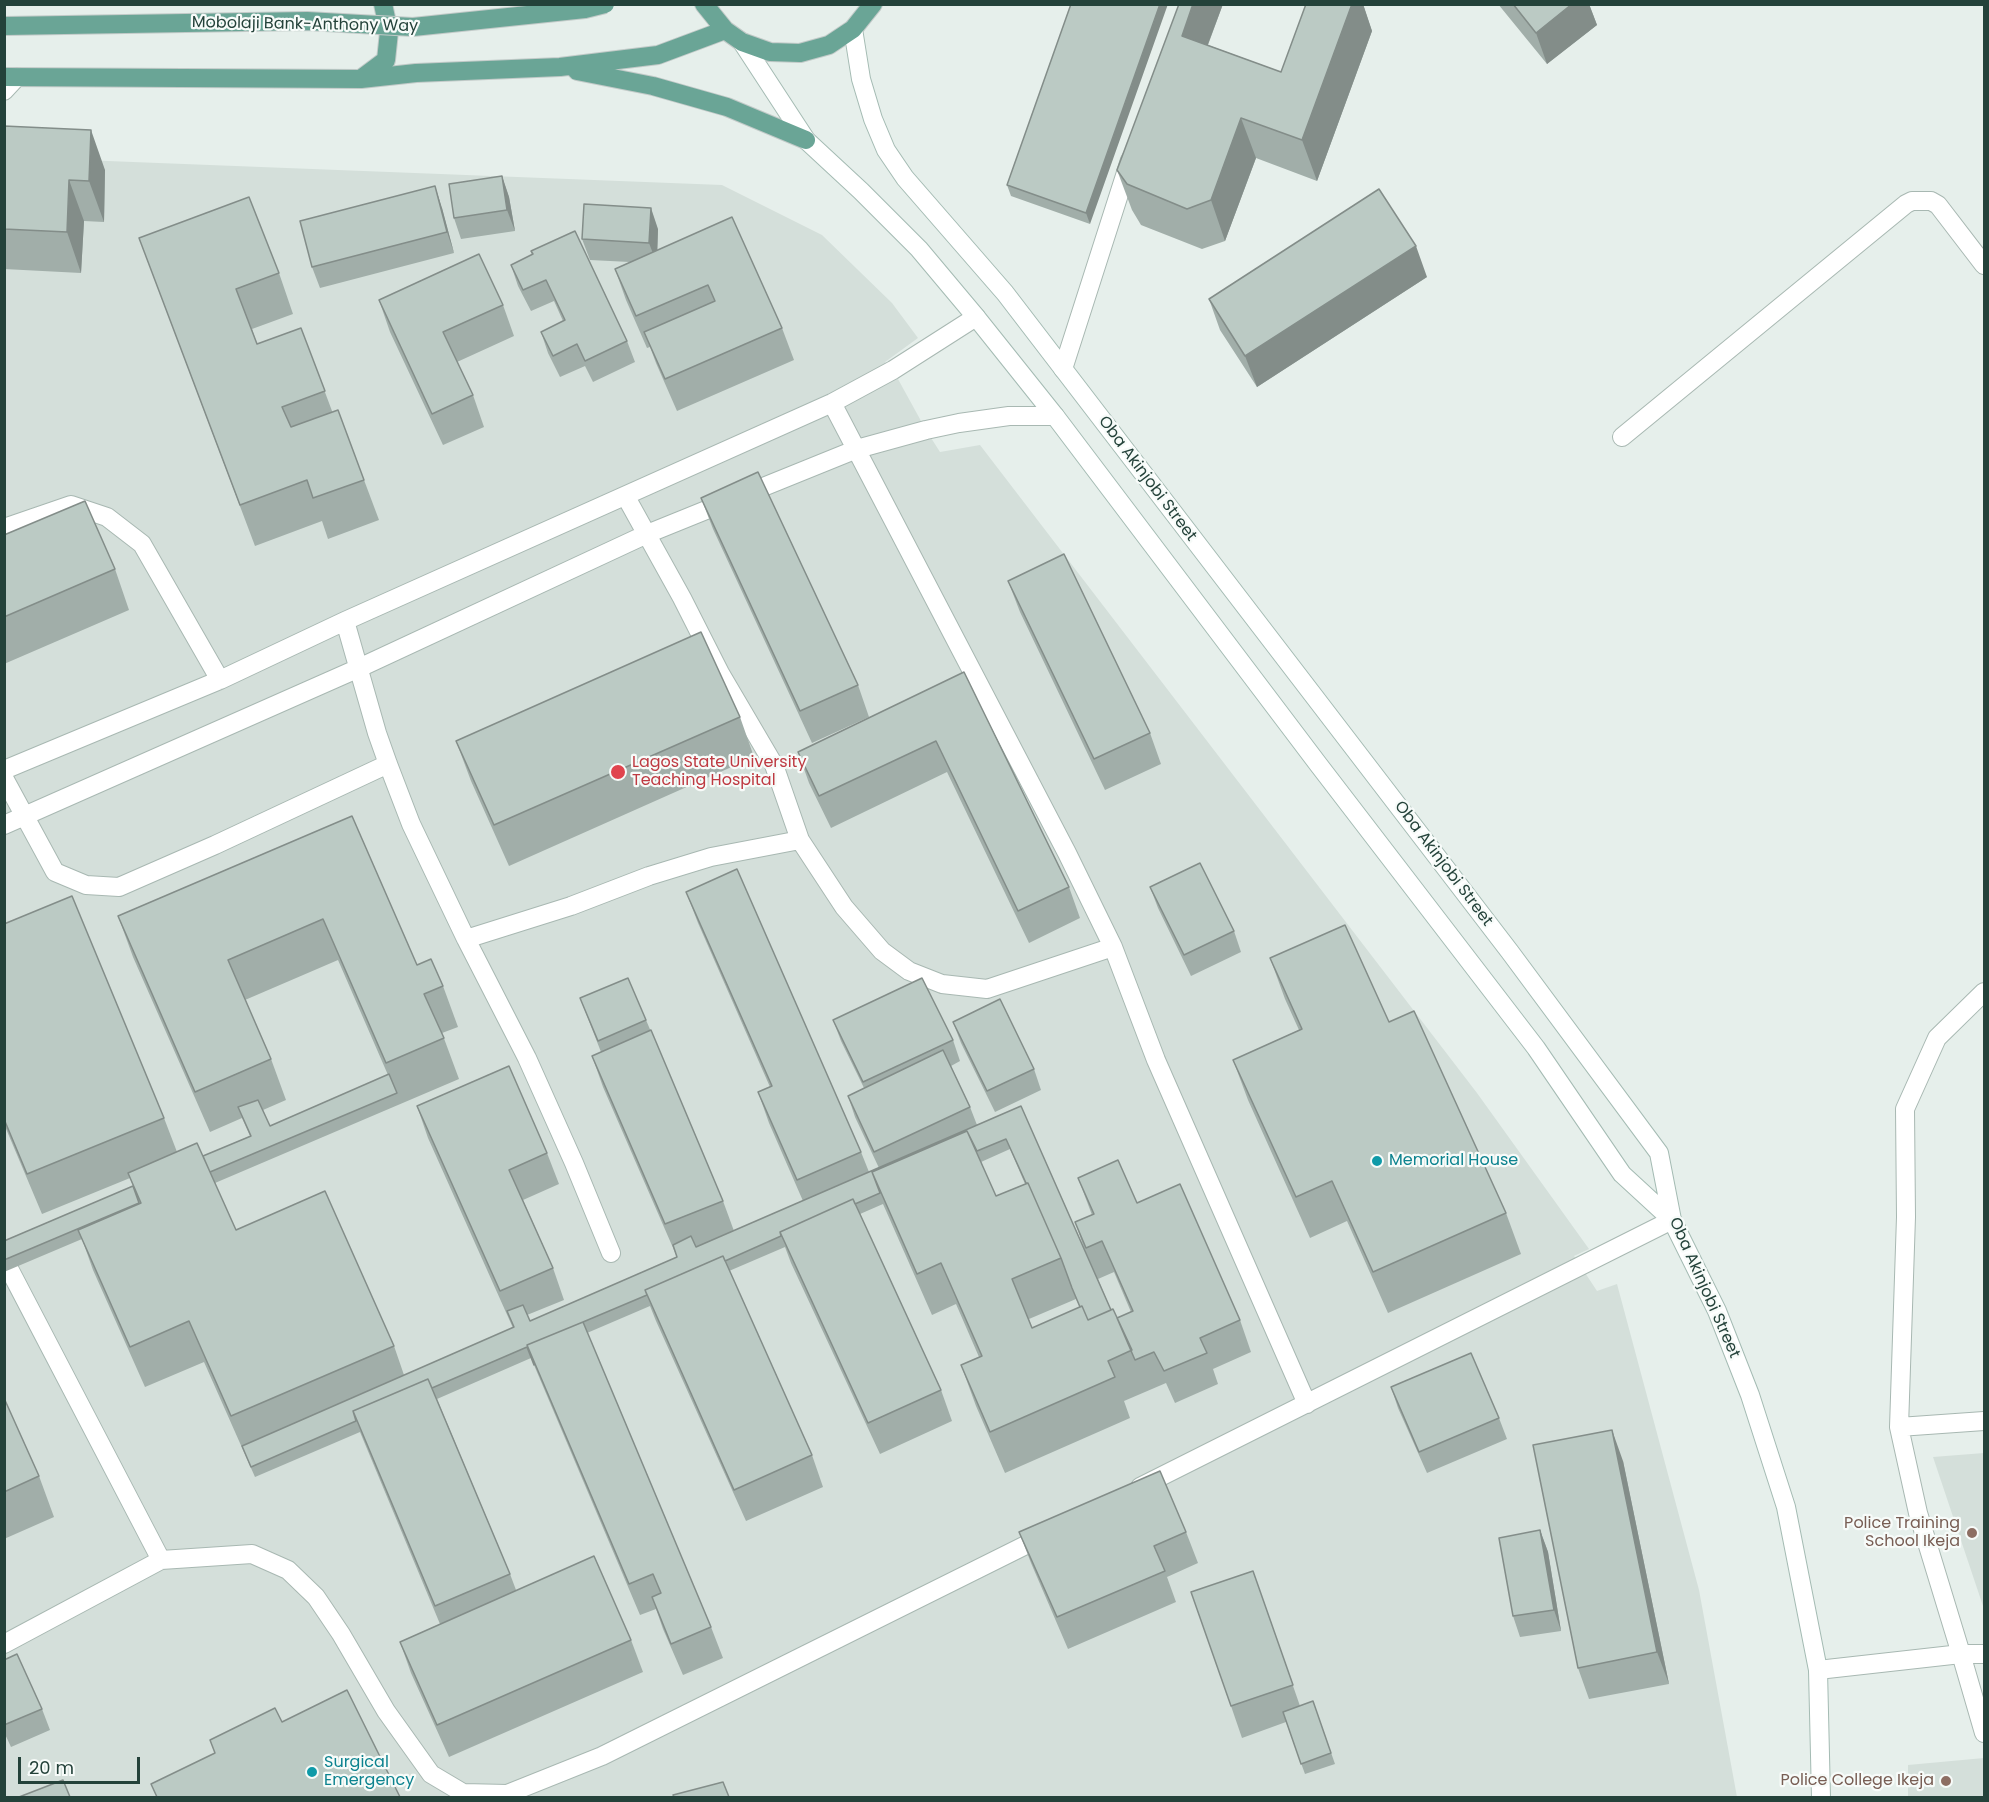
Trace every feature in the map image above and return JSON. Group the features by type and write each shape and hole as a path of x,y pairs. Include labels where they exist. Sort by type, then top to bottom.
{"main road":[{"path":"361,79 386,60 389,32 383,4"},
{"name":"Mobolaji Bank-Anthony Way","path":"4,26 307,21 413,27 585,9 605,4"},
{"path":"704,4 725,30 742,42 770,52 800,53 829,45 854,29 873,4"},
{"path":"11,77 361,79 560,67 658,55 725,30"},
{"path":"560,67 653,86 727,107 806,140"}],"street":[{"name":"Oba Akinjobi Street","path":"854,29 861,79 873,119 886,150 905,178 1005,293 1510,952 1659,1153 1672,1220 1717,1311 1750,1395 1785,1507 1818,1670 1821,1797"},
{"path":"742,42 806,140 919,249 1055,416 1536,1048 1622,1174 1672,1220 1125,1495"},
{"path":"4,91 11,77"},
{"path":"1063,369 1136,141"},
{"path":"1622,437 1912,201 1931,201 1938,205 1984,266"},
{"path":"4,770 220,680 345,621 832,403 893,370 976,317"},
{"path":"832,403 1062,843 1113,947 1156,1060 1307,1404"},
{"path":"4,825 359,668 647,534 857,449 960,423 1009,416 1055,416"},
{"path":"626,496 720,673 774,765 800,840 844,908 882,951 909,971 942,984 987,989 1113,947"},
{"path":"4,528 71,505 107,517 142,544 220,680"},
{"path":"345,621 377,733 411,824 527,1058 611,1253"},
{"path":"4,778 55,872 86,885 119,887 388,764"},
{"path":"466,939 571,906 649,876 711,857 800,840"},
{"path":"1984,992 1937,1038 1905,1109 1906,1217 1899,1427 1918,1513 1984,1733"},
{"path":"4,1259 161,1560"},
{"path":"1899,1427 1984,1421"},
{"path":"4,1644 161,1560 252,1554 288,1570 316,1598 341,1634 386,1711 431,1774 463,1793 507,1794 602,1756 1061,1527"},
{"path":"1818,1670 1961,1654 1984,1654"}],"shaded area":[{"name":"Lagos State University Teaching Hospital","path":"5,157 722,185 822,235 892,303 918,338 885,362 893,370 940,452 980,445 1477,1093 1589,1249 1574,1256 1597,1291 1617,1284 1699,1590 1737,1797 5,1798"},
{"name":"Police Training School Ikeja","path":"1984,1453 1984,1609 1933,1457"},
{"name":"Police College Ikeja","path":"1984,1758 1984,1797 1908,1797 1908,1765"}],"building":[{"path":"1071,4 1160,4 1086,213 1007,185"},
{"path":"1179,4 1193,4 1182,36 1281,72 1306,4 1352,4 1302,140 1241,118 1211,200 1187,209 1127,184 1117,170"},
{"path":"1513,4 1572,4 1536,33"},
{"path":"4,126 91,130 89,181 69,180 67,232 4,229"},
{"path":"502,176 507,210 454,218 449,184"},
{"path":"435,186 447,232 312,267 300,221"},
{"path":"1379,189 1416,246 1245,356 1209,299"},
{"path":"249,197 279,273 236,289 257,344 301,328 325,391 282,407 291,427 338,410 364,480 313,498 307,480 240,505 139,238"},
{"path":"584,204 651,208 649,243 582,239"},
{"path":"732,217 782,328 665,379 644,332 715,301 708,285 636,316 615,269"},
{"path":"575,231 627,341 585,361 577,344 553,356 541,332 565,320 546,280 523,290 511,265 533,254 531,251"},
{"path":"479,254 503,305 443,332 473,395 432,414 379,300"},
{"path":"758,472 858,685 800,711 701,498"},
{"path":"85,501 115,569 4,617 4,535"},
{"path":"1064,554 1150,733 1094,759 1008,581"},
{"path":"701,632 740,717 494,825 456,741"},
{"path":"964,672 1069,887 1018,911 936,741 819,796 798,752"},
{"path":"352,816 417,965 431,959 443,986 424,994 444,1038 386,1063 323,919 228,960 271,1059 195,1092 118,916"},
{"path":"1200,863 1234,931 1184,955 1150,887"},
{"path":"737,869 861,1152 797,1180 758,1092 772,1086 686,892"},
{"path":"72,896 164,1118 27,1174 4,1119 4,924"},
{"name":"Memorial House","path":"1345,925 1389,1022 1414,1011 1506,1213 1373,1272 1332,1181 1296,1197 1233,1060 1302,1029 1270,958"},
{"path":"628,978 646,1020 598,1041 580,998"},
{"path":"922,978 953,1040 863,1082 833,1020"},
{"path":"1000,999 1034,1069 987,1091 953,1022"},
{"path":"651,1030 723,1201 665,1224 592,1056"},
{"path":"943,1050 970,1107 874,1152 848,1096"},
{"path":"509,1066 547,1153 509,1170 553,1268 500,1291 417,1106"},
{"path":"389,1074 397,1093 210,1172 203,1156 251,1136 238,1107 258,1100 270,1126"},
{"path":"1021,1106 1111,1310 1088,1320 1082,1306 1080,1307 1028,1183 1006,1139 977,1151 967,1131 872,1172 880,1193 855,1204 853,1199 780,1232 781,1236 725,1261 723,1256 645,1290 647,1295 527,1345 534,1365 527,1347 432,1388 428,1379 353,1411 356,1421 251,1467 242,1446 514,1327 507,1311 523,1305 530,1321 677,1257 673,1245 691,1236 696,1247"},
{"path":"967,1131 996,1196 1028,1183 1061,1258 1012,1279 1032,1328 1082,1306 1088,1320 1113,1309 1132,1350 1108,1361 1115,1377 990,1432 961,1365 982,1356 941,1263 917,1274 872,1172"},
{"path":"197,1143 236,1230 325,1191 394,1346 231,1416 189,1321 130,1347 78,1230 141,1203 128,1173"},
{"path":"1118,1160 1137,1203 1180,1184 1240,1320 1200,1338 1207,1353 1164,1371 1154,1352 1135,1360 1117,1318 1133,1311 1102,1241 1086,1248 1075,1222 1094,1214 1078,1178"},
{"path":"133,1186 139,1203 4,1260 4,1241"},
{"path":"853,1199 941,1390 868,1423 780,1232"},
{"path":"723,1256 812,1455 734,1490 645,1290"},
{"path":"583,1322 711,1627 671,1644 652,1597 661,1593 653,1574 629,1584 527,1345"},
{"path":"1471,1353 1499,1418 1419,1452 1391,1387"},
{"path":"428,1379 510,1574 435,1606 353,1411"},
{"path":"4,1398 39,1476 4,1492"},
{"path":"1612,1430 1657,1652 1578,1668 1533,1445"},
{"path":"1160,1471 1186,1532 1154,1546 1165,1571 1057,1617 1019,1532"},
{"path":"1540,1530 1554,1610 1513,1616 1499,1538"},
{"path":"594,1556 631,1640 437,1725 400,1642"},
{"path":"1253,1571 1293,1685 1231,1706 1191,1592"},
{"path":"17,1654 42,1709 4,1725 4,1660"},
{"path":"347,1690 400,1797 157,1797 151,1784 215,1753 210,1740 275,1708 282,1722"},
{"path":"1313,1701 1331,1753 1301,1764 1283,1712"},
{"path":"63,1780 70,1797 19,1797"},
{"path":"723,1782 729,1797 674,1797 673,1795"}],"place":[{"name":"Lagos State University Teaching Hospital","path":"618,772"},
{"name":"Memorial House","path":"1377,1161"},
{"name":"Police Training School Ikeja","path":"1972,1533"},
{"name":"Surgical Emergency","path":"312,1772"},
{"name":"Police College Ikeja","path":"1946,1781"}]}
